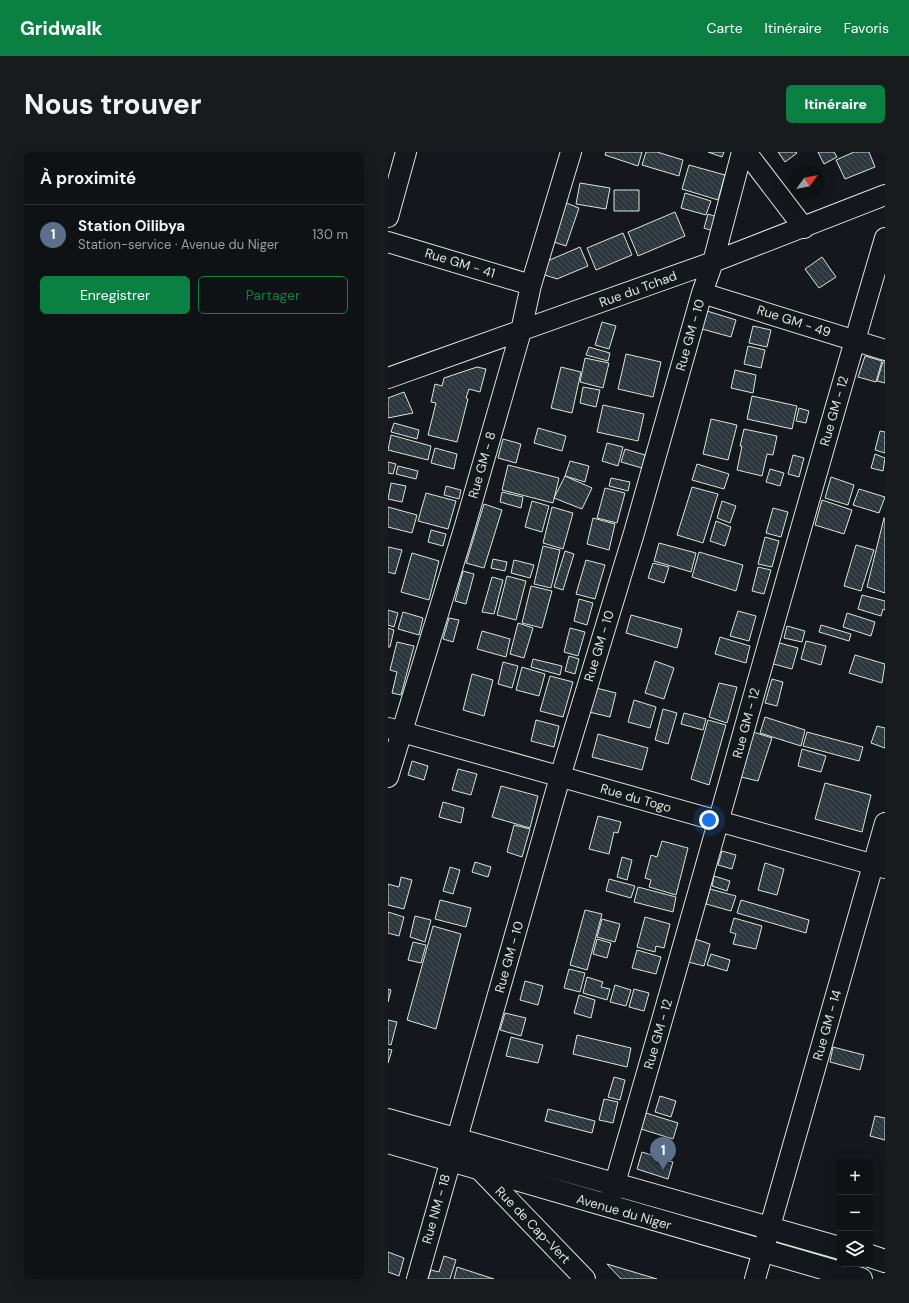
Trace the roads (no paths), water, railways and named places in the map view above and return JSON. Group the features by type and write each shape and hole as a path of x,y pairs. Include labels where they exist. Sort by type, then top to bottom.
{"main road":[{"name":"Avenue du Niger","path":"388,1120 837,1247"},
{"name":"Avenue du Niger","path":"388,1142 450,1160 481,1171 861,1279"},
{"path":"873,1257 885,1260"}],"street":[{"path":"388,217 406,152"},
{"name":"Rue GM - 8","path":"388,777 394,730 465,526 521,331 531,285 571,152"},
{"name":"Rue GM - 10","path":"457,1140 560,776 634,533 702,293 713,262 742,152"},
{"path":"746,152 804,228"},
{"name":"Rue du Tchad","path":"388,378 713,262 804,228 885,195"},
{"name":"Rue GM - 12","path":"608,1207 719,821 786,578 885,238"},
{"name":"Rue GM - 41","path":"388,242 531,285"},
{"name":"Rue GM - 49","path":"702,293 885,350"},
{"name":"Rue du Togo","path":"394,730 879,866"},
{"name":"Rue GM - 14","path":"755,1279 769,1228 879,866 885,823"},
{"name":"Rue NM - 18","path":"416,1279 457,1140"},
{"path":"481,1171 487,1148"},
{"name":"Rue de Cap-Vert","path":"481,1171 585,1279"}],"place":[{"name":"Station Oilibya","path":"663,1170"}]}
